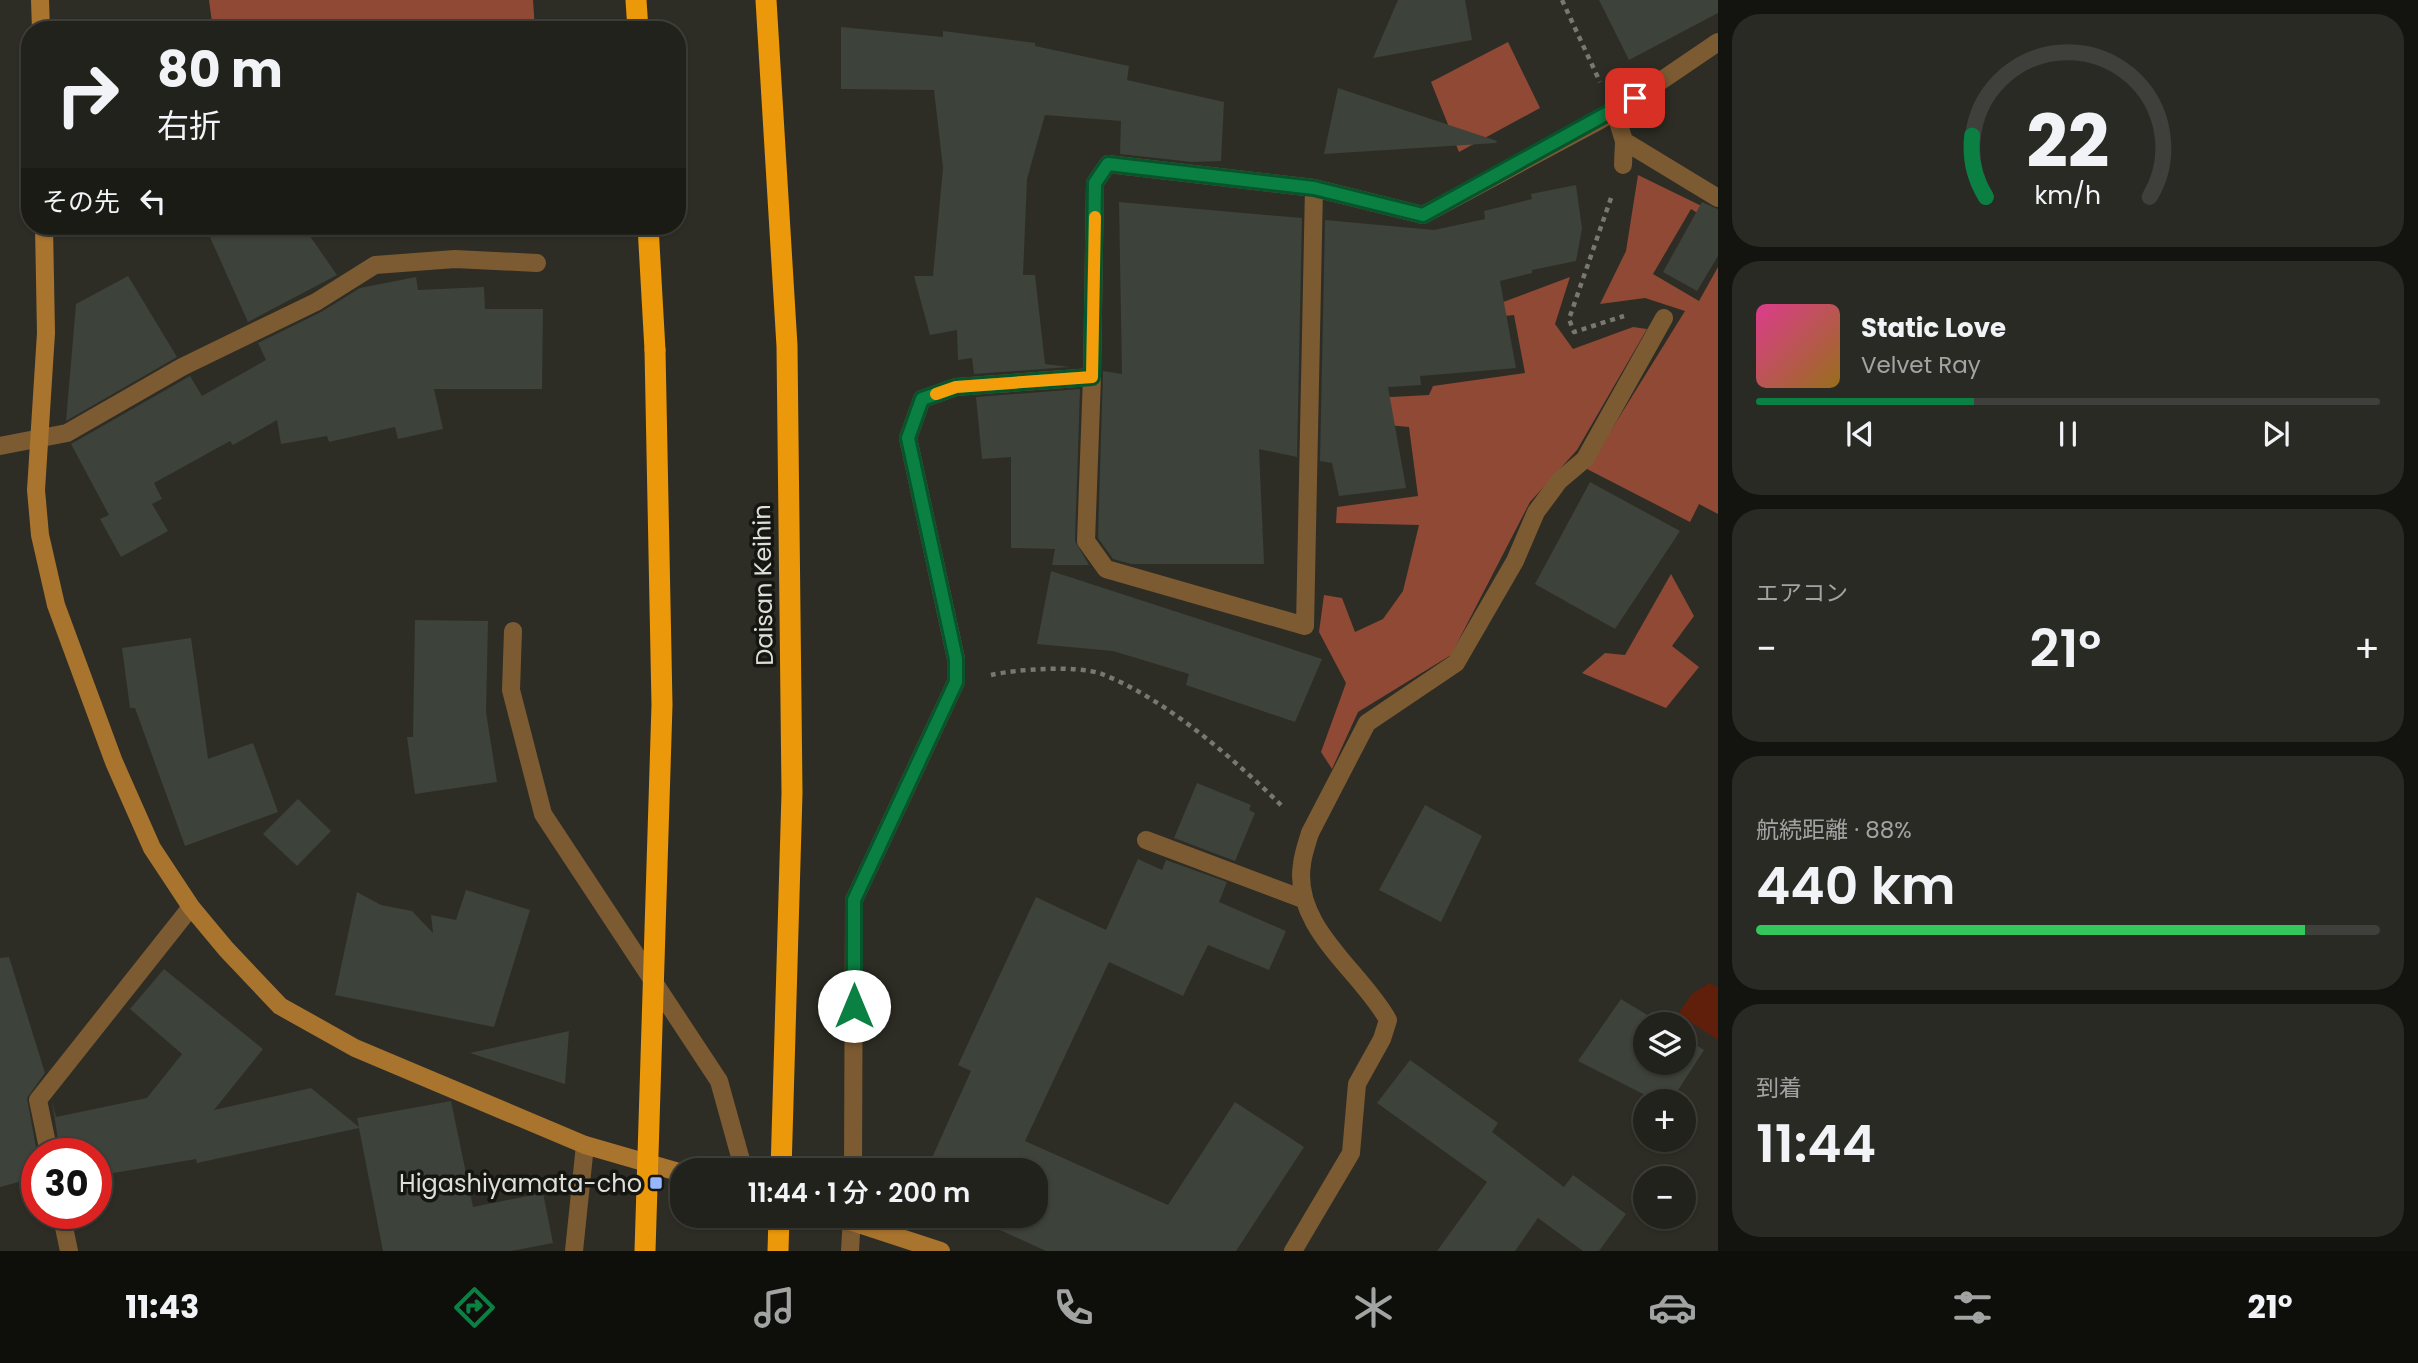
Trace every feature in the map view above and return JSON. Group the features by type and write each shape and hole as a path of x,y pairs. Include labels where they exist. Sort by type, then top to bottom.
{"highway":[{"path":"636,0 637,21"},
{"name":"Daisan Keihin","path":"766,0 787,346 792,793 780,1158"},
{"path":"645,1251 662,705 655,350 649,235"},
{"path":"778,1251 779,1228"}],"street":[{"path":"40,0 41,21"},
{"path":"1314,188 1305,626 1106,569 1086,541 1095,183 1108,164 1314,188 1423,215 1615,112 1718,42"},
{"path":"1615,112 1624,141 1623,165"},
{"path":"1624,141 1718,198"},
{"path":"44,235 46,333 37,439 36,501 40,535 56,605 119,774 152,848 191,907 280,1006 355,1048 585,1144 670,1169"},
{"path":"0,446 67,433 182,367 316,302 375,265 455,259 537,263"},
{"path":"1293,1251 1351,1153 1357,1084 1382,1039 1388,1020 1376,998 1324,938 1303,899 1301,866 1310,833 1367,723 1456,663 1515,561 1536,512 1559,481 1584,459 1664,318"},
{"path":"853,1158 854,900 956,682 956,659 908,438 922,399 956,387 1092,377"},
{"path":"513,631 512,690 543,814 719,1080 740,1158"},
{"path":"1146,840 1303,899"},
{"path":"46,1138 38,1100 191,907"},
{"path":"574,1251 585,1144"},
{"path":"850,1251 851,1228"},
{"path":"877,1228 941,1251"},
{"path":"64,1229 69,1251"}],"path":[{"path":"1562,0 1615,112"},
{"path":"1623,165 1569,319 1574,332 1642,311 1664,318"},
{"path":"956,682 1026,668 1101,674 1180,719 1240,765 1310,833"}],"shaded area":[{"path":"209,0 533,0 534,21 212,21"},
{"path":"1508,42 1540,108 1459,152 1431,82"},
{"path":"1638,175 1718,214 1718,226 1691,209 1653,274 1699,301 1718,267 1718,514 1699,504 1690,522 1587,469 1685,311 1645,298 1600,304 1626,251"},
{"path":"1570,277 1555,324 1573,349 1633,327 1647,329 1577,450 1530,502 1451,655 1358,712 1332,769 1321,752 1346,683 1319,632 1324,595 1342,598 1355,632 1383,619 1403,591 1419,525 1336,523 1337,507 1418,496 1409,427 1334,420 1334,400 1429,395 1433,386 1525,373 1514,315 1421,325 1498,304"},
{"path":"1671,574 1694,616 1672,646 1699,667 1666,708 1582,673 1605,653 1625,655"},
{"path":"1709,983 1718,987 1718,1040 1696,1026 1696,1012 1679,1012 1692,994"}],"building":[{"path":"1398,0 1465,0 1472,40 1373,58"},
{"path":"1599,0 1718,0 1718,13 1629,60"},
{"path":"841,27 943,37 943,31 1035,43 1035,46 1129,66 1127,80 1224,102 1221,161 1192,162 1120,154 1121,121 1045,115 1027,179 1023,275 1035,275 1045,364 1070,367 974,374 972,358 958,360 957,330 930,335 914,276 933,276 943,168 934,90 841,89"},
{"path":"1338,88 1497,141 1324,154"},
{"path":"1576,185 1582,229 1576,261 1532,270 1532,273 1500,281 1516,368 1420,376 1421,385 1388,387 1406,488 1339,496 1332,463 1320,461 1325,220 1434,230 1485,219 1484,211 1532,199 1531,194"},
{"path":"1119,202 1302,218 1297,457 1259,449 1264,564 1131,564 1113,559 1098,538 1103,371 1122,374"},
{"path":"1702,202 1718,209 1718,256 1697,291 1663,272"},
{"path":"209,235 309,235 337,275 248,322"},
{"path":"128,276 177,357 66,421 76,304"},
{"path":"416,277 418,290 484,287 485,309 543,309 542,389 434,389 443,429 398,439 395,427 329,442 327,436 281,444 277,420 233,445 230,441 154,483 162,499 152,504 168,531 121,557 100,519 109,515 71,444 190,376 202,396 266,360 258,343 321,312 360,288"},
{"path":"1080,389 1075,541 1089,565 1052,565 1055,549 1011,548 1011,457 982,459 976,397"},
{"path":"1590,482 1680,531 1615,629 1535,584"},
{"path":"1051,571 1322,659 1295,722 1186,685 1189,674 1113,651 1037,644"},
{"path":"415,620 488,621 486,712 497,782 415,794 407,737 413,737"},
{"path":"191,638 208,759 253,743 278,812 185,846 135,708 130,708 122,648"},
{"path":"1197,783 1251,805 1249,810 1255,813 1235,861 1174,838"},
{"path":"298,799 331,831 297,866 263,834"},
{"path":"1425,805 1482,836 1441,922 1379,890"},
{"path":"1138,859 1162,870 1166,860 1227,882 1219,902 1286,931 1269,970 1208,945 1183,996 1109,962 1025,1141 1168,1205 1235,1102 1304,1147 1236,1251 1046,1251 995,1228 1048,1228 1048,1158 932,1158 971,1071 958,1065 1036,897 1106,930"},
{"path":"466,890 530,910 494,1027 335,995 357,892 381,905 412,911 433,933 431,915 456,920"},
{"path":"9,957 45,1073 27,1098 34,1138 21,1138 21,1181 0,1187 0,958"},
{"path":"164,969 263,1049 214,1110 311,1088 359,1127 357,1118 451,1101 473,1207 543,1193 553,1243 511,1251 383,1251 359,1128 197,1163 196,1159 112,1173 112,1138 58,1138 52,1101 56,1117 147,1098 182,1054 130,1009"},
{"path":"1621,999 1642,1012 1633,1012 1633,1075 1688,1075 1679,1089 1633,1089 1578,1061"},
{"path":"569,1031 565,1084 470,1053"},
{"path":"1696,1045 1704,1050 1696,1062"},
{"path":"1410,1060 1498,1123 1492,1132 1564,1187 1573,1175 1626,1214 1599,1251 1583,1251 1538,1218 1515,1251 1437,1251 1487,1182 1377,1103"}],"slow traffic":[{"path":"936,394 956,387 1092,377 1095,217"}],"place":[{"name":"Higashiyamata-cho","path":"656,1183"}],"route":[{"path":"854,1006 854,900 956,682 956,659 908,438 922,399 956,387 1092,377 1095,183 1108,164 1314,188 1423,215 1615,112 1635,98"}]}
